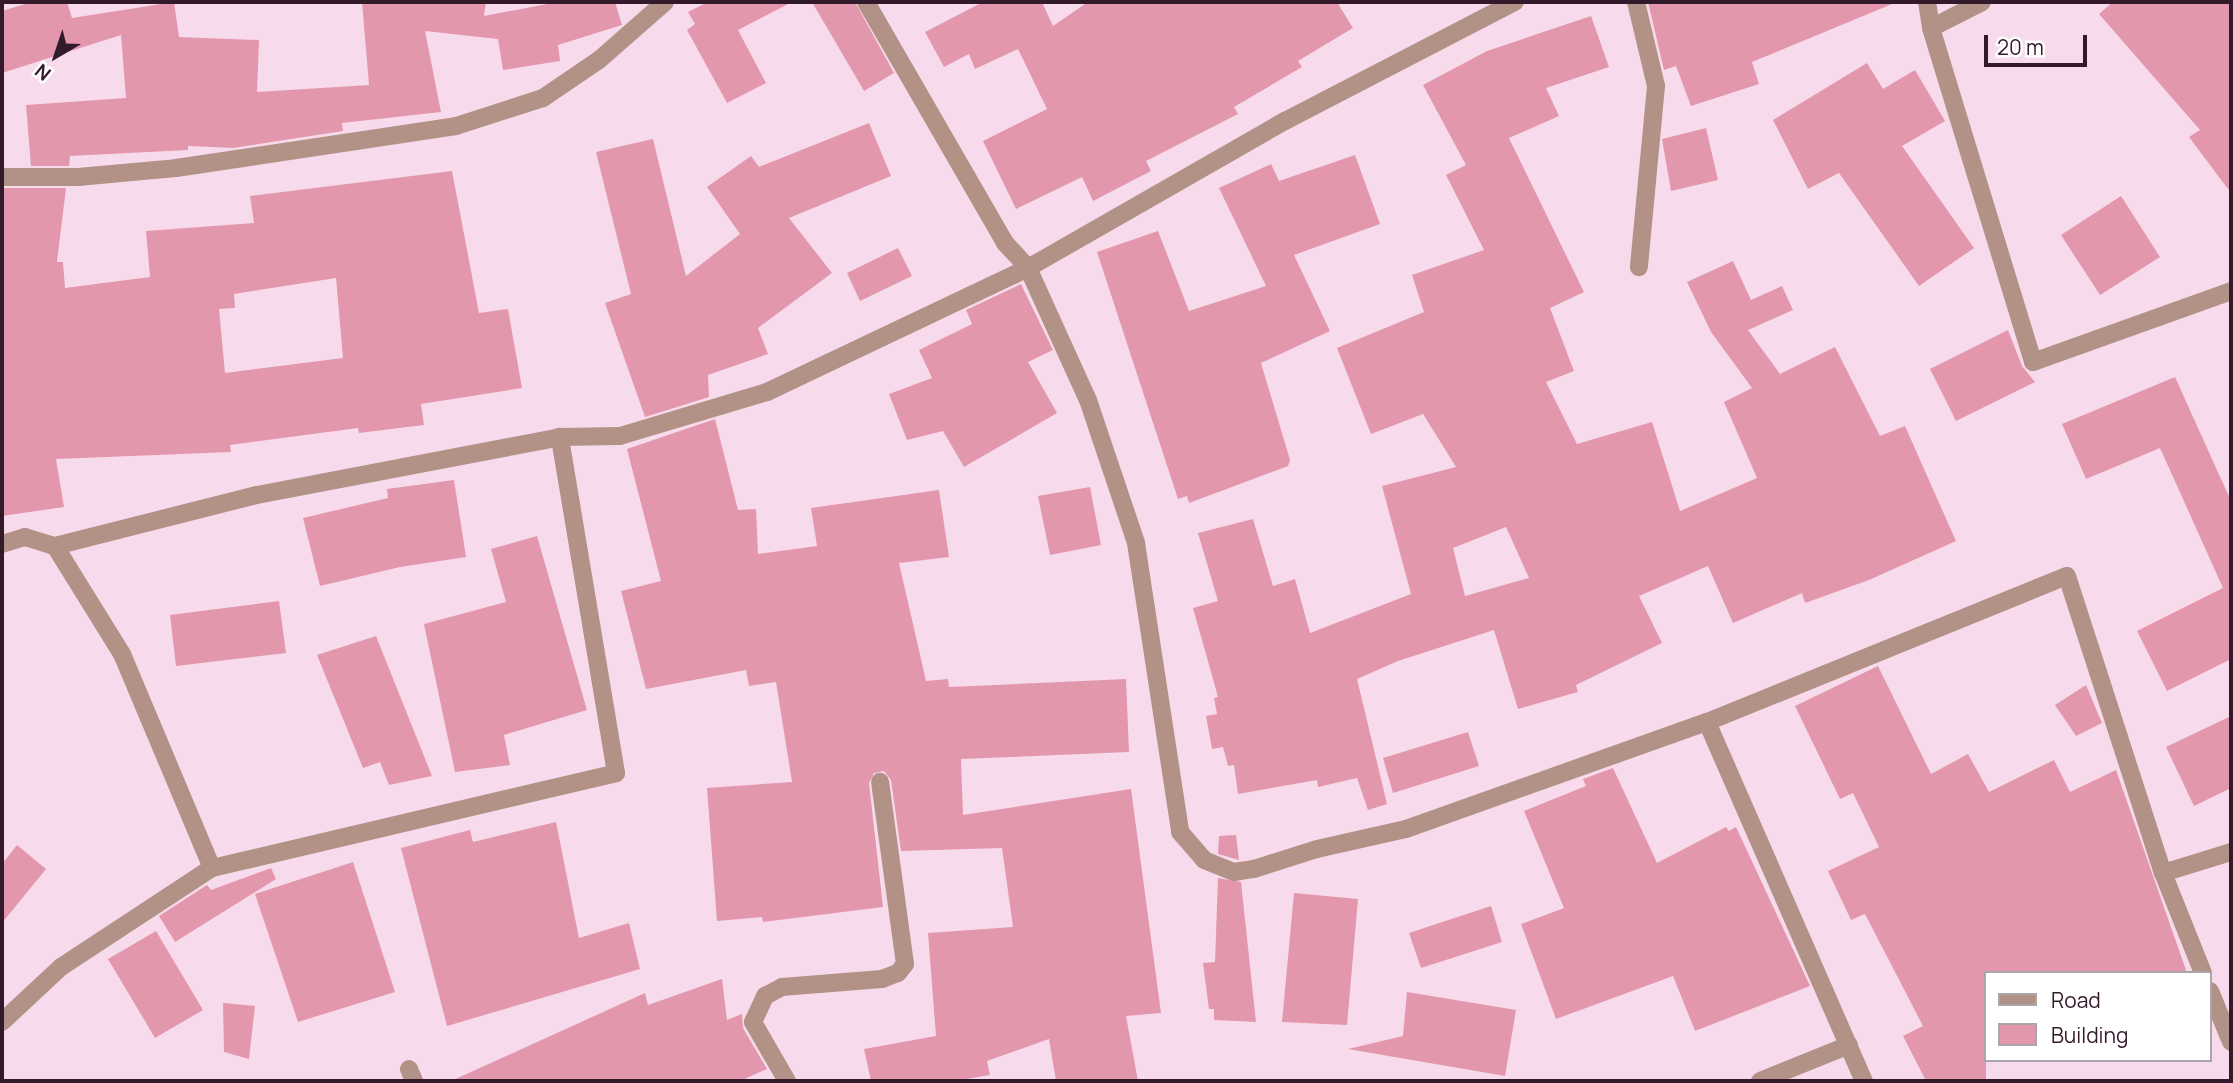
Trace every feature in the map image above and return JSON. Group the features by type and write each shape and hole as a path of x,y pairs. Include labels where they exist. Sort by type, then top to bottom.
{"street":[{"path":"2,177 78,177 176,168 456,126 543,98 599,60 665,2"},
{"path":"866,2 1005,243 1028,268 1088,400 1136,543 1181,832 1204,860 1227,871 1254,869 1317,849 1406,829 1707,722 2067,576 2163,873 2202,971"},
{"path":"2,544 25,537 55,546 257,495 560,437 620,436 767,392 1028,268 1285,121 1513,2"},
{"path":"1636,2 1656,86 1639,267"},
{"path":"1927,2 1931,28 2033,362 2231,290"},
{"path":"1931,28 1982,2"},
{"path":"2,1022 61,967 212,868 616,773 560,437"},
{"path":"55,546 122,654 212,868"},
{"path":"1707,722 1864,1081"},
{"path":"787,1081 753,1022 765,996 782,987 882,979 898,973 905,964 880,782"},
{"path":"2163,873 2231,852"},
{"path":"2212,996 2231,1042"},
{"path":"1760,1081 1849,1045"}],"building":[{"path":"32,2 67,2 72,18 174,2 179,37 259,40 257,92 369,85 362,2 486,2 484,16 558,2 615,2 622,25 558,45 560,61 503,70 498,39 425,31 441,112 342,123 343,131 233,148 188,146 188,150 70,156 69,166 31,166 26,105 126,98 121,35 2,73 2,11"},
{"path":"708,2 792,2 738,30 766,83 727,103 687,30 695,24 688,12"},
{"path":"812,2 855,2 894,73 864,91"},
{"path":"983,2 1042,2 1053,26 1088,2 1337,2 1353,28 1298,61 1302,67 1234,107 1238,114 1146,161 1151,171 1093,201 1082,177 1016,209 983,141 1047,109 1018,49 975,69 969,54 944,67 925,32"},
{"path":"1648,2 1897,2 1752,62 1759,84 1691,106 1676,66 1664,70"},
{"path":"2113,2 2231,2 2231,193 2189,137 2200,130 2099,14"},
{"path":"1591,16 1609,67 1546,88 1559,116 1509,138 1584,292 1550,308 1574,371 1546,382 1577,444 1652,422 1680,511 1757,478 1724,402 1752,388 1711,332 1687,282 1733,261 1751,300 1782,286 1793,310 1748,330 1780,374 1835,347 1880,436 1905,426 1956,541 1869,580 1805,603 1802,593 1733,623 1708,566 1639,596 1662,643 1576,685 1578,692 1518,709 1494,630 1398,661 1357,679 1387,804 1368,810 1357,778 1318,787 1317,780 1238,794 1234,765 1228,766 1223,747 1212,749 1206,716 1217,714 1214,698 1218,697 1193,608 1218,601 1198,533 1253,519 1273,586 1295,579 1310,633 1411,594 1382,486 1456,467 1423,414 1371,434 1337,348 1424,312 1412,275 1484,250 1446,175 1466,165 1423,85 1487,51","holes":["1506,527 1529,578 1465,596 1453,548"]},
{"path":"1867,63 1883,89 1915,70 1945,121 1902,146 1974,248 1919,286 1839,173 1808,189 1773,120"},
{"path":"869,123 891,176 789,218 832,273 758,328 768,354 708,375 709,397 645,417 605,303 631,294 596,152 653,139 686,276 740,234 707,187 751,156 759,167"},
{"path":"1706,128 1718,180 1671,191 1662,139"},
{"path":"1355,155 1380,224 1294,255 1330,331 1261,363 1290,460 1288,466 1189,503 1187,496 1178,499 1097,252 1158,231 1189,311 1266,286 1219,188 1271,164 1279,181"},
{"path":"452,171 479,313 508,309 522,388 421,404 424,425 359,433 358,428 230,445 231,452 56,459 64,507 2,516 2,188 66,188 57,262 63,262 65,288 150,277 146,231 254,223 250,196","holes":["336,278 343,358 225,373 219,309 235,308 234,294"]},
{"path":"2121,196 2160,257 2100,295 2061,235"},
{"path":"898,248 912,276 860,301 847,273"},
{"path":"1021,284 1053,350 1028,362 1057,413 964,467 943,431 907,440 889,394 932,378 919,350 972,324 966,310"},
{"path":"2008,330 2022,366 2035,382 1956,421 1930,369"},
{"path":"2175,377 2231,501 2231,659 2167,691 2137,631 2223,588 2160,448 2086,479 2062,424"},
{"path":"715,419 738,510 756,509 758,554 817,546 811,508 939,490 949,557 899,563 926,681 948,679 949,687 1126,679 1129,752 961,759 963,815 1131,789 1161,1013 1126,1016 1138,1081 1056,1081 1049,1039 987,1061 990,1075 955,1081 871,1081 864,1049 936,1036 928,933 1013,927 1002,848 901,851 891,780 884,771 874,773 869,783 883,907 763,922 762,917 717,921 707,788 792,782 776,682 749,686 746,670 646,689 621,591 661,581 627,449"},
{"path":"454,480 466,557 400,567 320,586 303,518 388,498 387,489"},
{"path":"1090,487 1101,545 1050,555 1038,496"},
{"path":"537,536 587,710 504,735 510,765 455,772 424,624 506,602 491,549"},
{"path":"279,601 286,653 176,666 170,615"},
{"path":"376,636 432,776 389,785 380,762 363,768 317,655"},
{"path":"1878,666 1931,774 1968,754 1989,792 2054,760 2070,792 2116,770 2186,971 1984,971 1986,1081 1926,1081 1903,1036 1923,1026 1865,914 1851,920 1828,871 1879,847 1853,793 1840,799 1795,706"},
{"path":"2086,685 2102,723 2076,736 2055,705"},
{"path":"2231,716 2231,788 2194,806 2166,747"},
{"path":"1468,732 1479,766 1393,793 1383,758"},
{"path":"1613,768 1657,863 1726,827 1729,831 1736,827 1810,986 1695,1031 1673,976 1556,1019 1521,924 1564,908 1524,811 1586,786 1583,779"},
{"path":"556,822 579,938 629,923 640,969 447,1026 401,848 470,830 473,842"},
{"path":"1236,835 1239,860 1218,854 1219,836"},
{"path":"17,845 46,869 2,923 2,864"},
{"path":"353,862 395,992 298,1022 255,894"},
{"path":"271,868 276,879 175,942 159,916 207,885 211,890"},
{"path":"1218,878 1241,882 1256,1022 1214,1020 1214,1009 1209,1009 1203,963 1215,962"},
{"path":"1294,893 1358,899 1347,1025 1282,1022"},
{"path":"1491,906 1502,942 1421,968 1409,933"},
{"path":"156,931 203,1010 155,1038 108,959"},
{"path":"722,979 727,1020 742,1014 743,1028 767,1069 740,1081 451,1081 645,993 648,1005"},
{"path":"1407,992 1516,1010 1505,1076 1348,1049 1403,1036"},
{"path":"223,1003 255,1006 249,1059 224,1052"}]}
